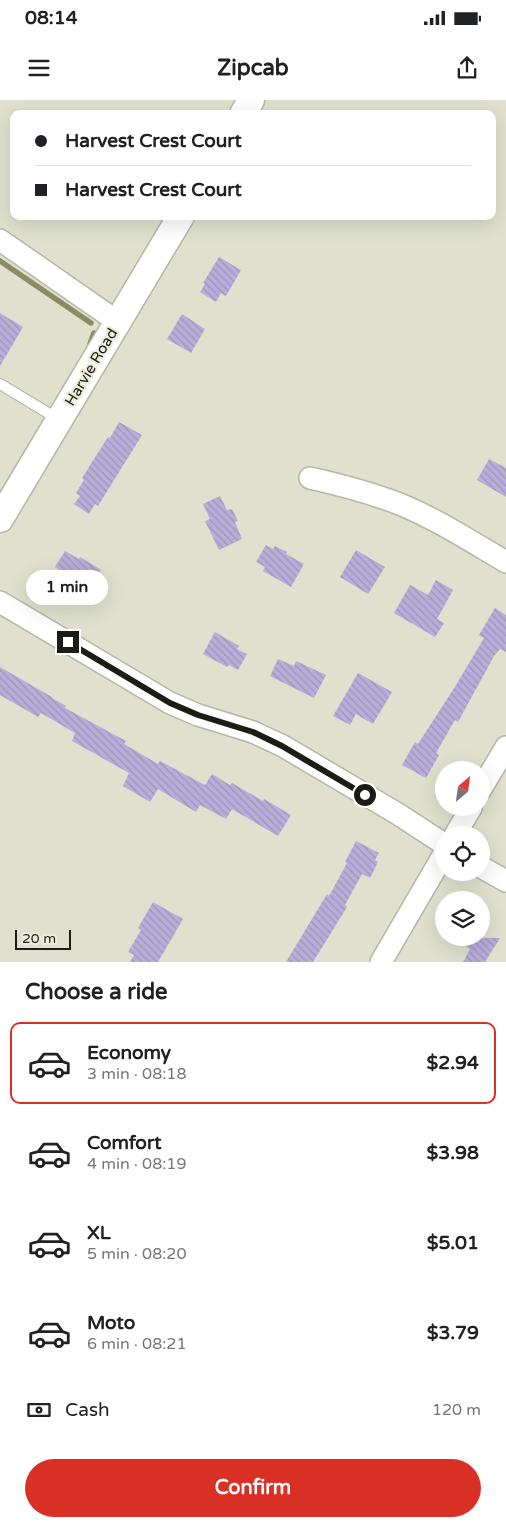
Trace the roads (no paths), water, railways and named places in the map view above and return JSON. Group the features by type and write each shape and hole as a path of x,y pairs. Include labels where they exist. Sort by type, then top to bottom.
{"street":[{"name":"Harvie Road","path":"0,519 179,220"},
{"path":"0,240 118,322"},
{"path":"310,478 345,486 403,506 444,525 506,562"},
{"path":"0,602 170,703 198,715 253,732 282,746 398,814 435,838"},
{"path":"490,774 506,747"},
{"path":"381,962 435,869"},
{"path":"490,872 506,881"}],"lane":[{"path":"0,384 59,420"}],"waterway":[{"path":"0,261 91,323"},
{"path":"90,344 94,333"}]}
